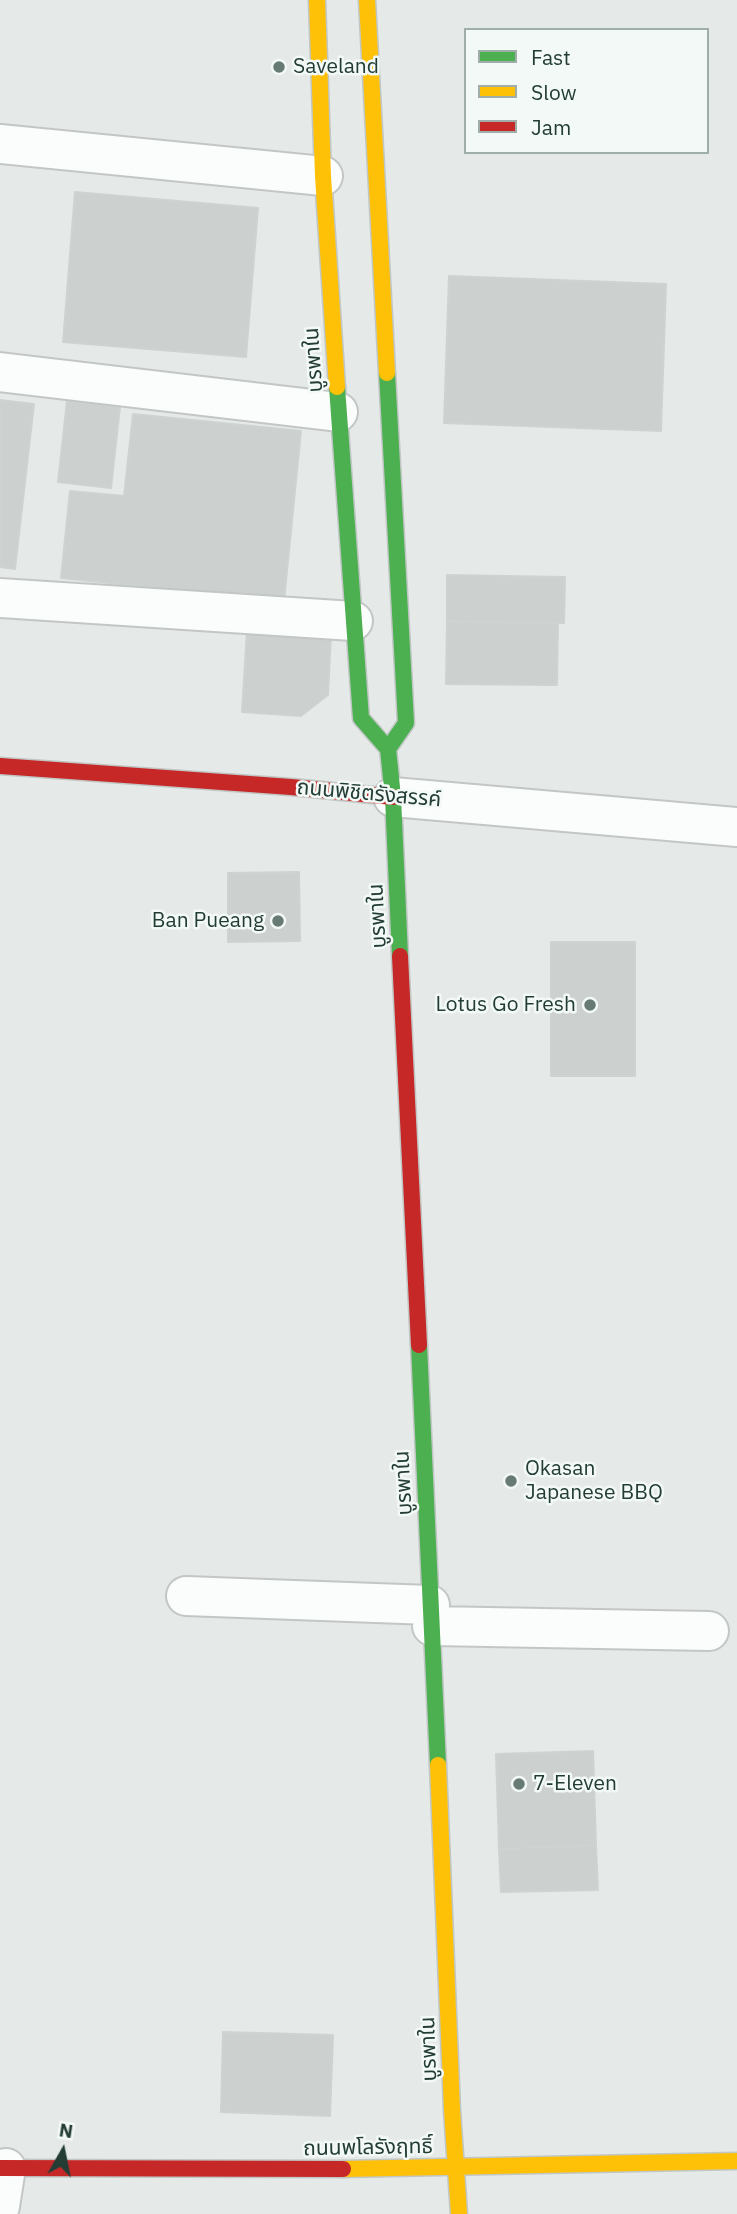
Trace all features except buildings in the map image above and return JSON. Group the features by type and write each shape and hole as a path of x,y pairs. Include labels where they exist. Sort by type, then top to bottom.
{"main road":[{"name":"บูรพาใน","path":"317,0 330,176 338,412 361,718 388,749 393,797 452,2110 459,2214"},
{"path":"368,0 370,175 406,723 388,749"},
{"name":"ถนนพิชิตรังสรรค์","path":"0,766 393,797"},
{"name":"ถนนพโลรังฤทธิ์","path":"3,2168 392,2169 737,2161"}],"street":[{"path":"0,144 330,176"},
{"path":"0,372 338,412"},
{"path":"0,598 353,621"},
{"name":"ถนนพิชิตรังสรรค์","path":"393,797 737,827"},
{"path":"186,1596 431,1616 709,1631"},
{"path":"0,2206 3,2168"}],"traffic: fast":[{"path":"387,373 406,723 388,749"},
{"path":"337,387 361,718 388,749 393,797 400,956"},
{"path":"419,1345 438,1765"}],"traffic: slow":[{"path":"317,0 323,176 337,387"},
{"path":"367,0 387,373"},
{"path":"438,1765 452,2110 459,2214"},
{"path":"343,2169 737,2161"}],"traffic: jam":[{"path":"0,766 393,797"},
{"path":"400,956 419,1345"},
{"path":"0,2168 343,2169"}],"place":[{"name":"Saveland","path":"279,67"},
{"name":"Ban Pueang","path":"278,921"},
{"name":"Lotus Go Fresh","path":"590,1005"},
{"name":"Okasan Japanese BBQ","path":"511,1481"},
{"name":"7-Eleven","path":"519,1784"}]}
